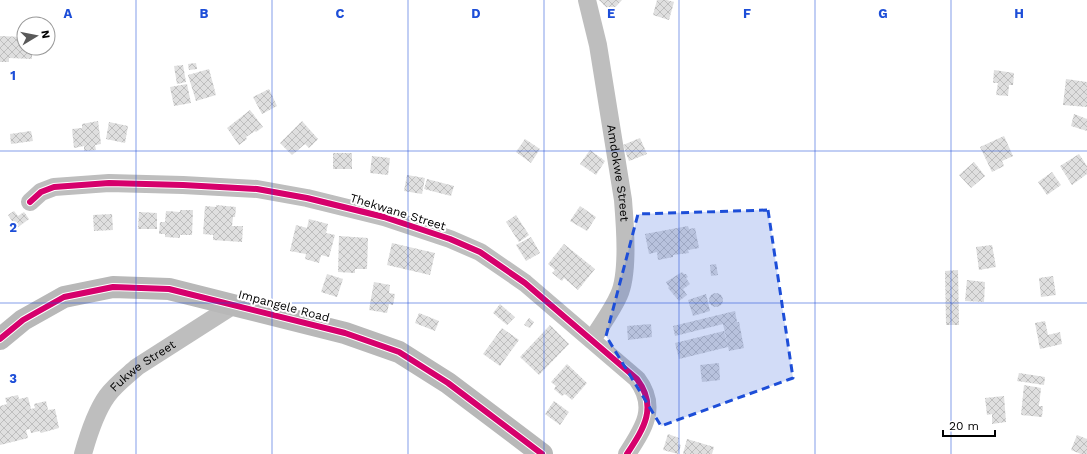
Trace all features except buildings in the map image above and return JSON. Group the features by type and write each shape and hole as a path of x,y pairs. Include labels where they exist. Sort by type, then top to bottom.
{"street":[{"name":"Amdokwe Street","path":"587,0 598,45 623,200 625,223 624,277 622,287 619,296 592,340"},
{"name":"Thekwane Street","path":"30,202 41,192 54,187 109,183 257,189 307,198 368,213 450,239 480,252 524,283 637,379 644,388 648,400 648,412 645,425 627,454"},
{"name":"Impangele Road","path":"0,339 23,320 64,297 113,287 169,289 344,333 399,352 448,383 542,454"},
{"name":"Fukwe Street","path":"83,454 95,420 107,396 123,378 137,367 234,305"}],"highlighted area":[{"path":"768,210 793,378 661,426 606,336 638,214"}],"cycle path":[{"path":"30,202 41,192 54,187 109,183 257,189 307,198 384,217 450,239 480,252 525,283 637,379 647,399 648,408 639,435 627,454"},
{"path":"0,339 23,320 64,297 113,287 169,289 345,333 399,352 448,383 542,454"}]}
